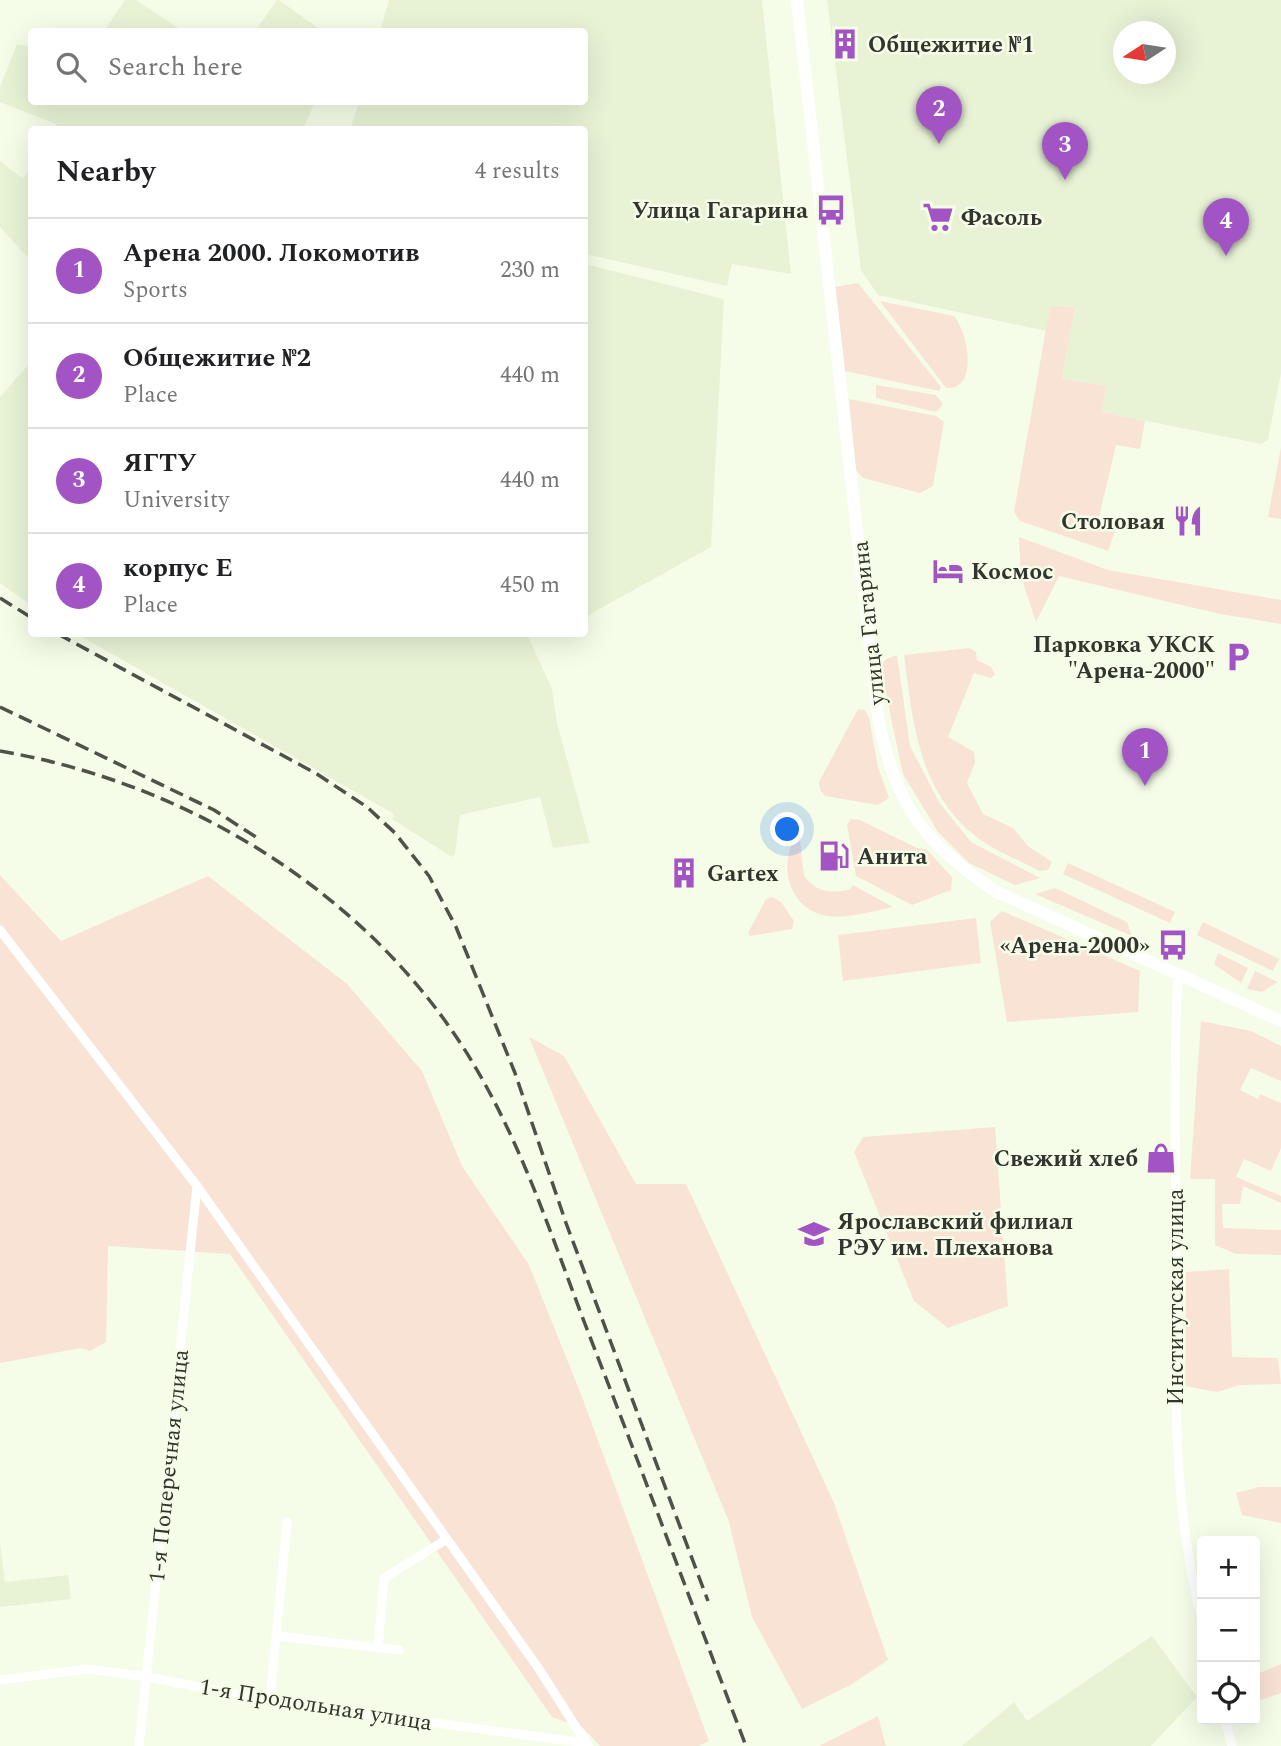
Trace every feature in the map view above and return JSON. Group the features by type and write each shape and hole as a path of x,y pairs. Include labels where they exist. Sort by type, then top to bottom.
{"main road":[{"name":"улица Гагарина","path":"797,0 878,717 885,754 895,785 929,837 960,867 986,885 1280,1017"}],"street":[{"path":"0,930 197,1186 540,1669 587,1745"},
{"name":"Институтская улица","path":"1178,972 1174,1100 1175,1427 1192,1582 1197,1601"},
{"name":"1-я Поперечная улица","path":"139,1746 197,1186"},
{"path":"270,1700 287,1522"},
{"path":"378,1648 384,1578 447,1539"},
{"path":"276,1636 399,1650"},
{"name":"1-я Продольная улица","path":"0,1680 88,1670 147,1676 270,1700 587,1745"},
{"path":"1226,1725 1232,1746"}],"shaded area":[{"path":"125,0 136,0 178,28 106,28"},
{"path":"279,0 318,28 257,28"},
{"path":"389,0 762,0 791,274 732,264 727,286 588,255 588,126 351,126 358,105 588,105 588,28 381,28"},
{"path":"827,0 1281,0 1281,373 1268,440 1261,444 1101,412 1062,379 1075,307 1050,306 1046,331 878,295 861,270"},
{"path":"17,44 28,46 28,105 314,105 304,126 55,126 56,124 0,102 0,87"},
{"path":"0,161 23,179 28,171 28,258 0,227"},
{"path":"588,265 724,299 711,547 588,615"},
{"path":"858,283 941,387 939,391 845,371 835,287"},
{"path":"880,301 954,316 963,334 968,359 963,380 956,386 946,388"},
{"path":"1050,306 1075,307 1062,379 1106,386 1102,412 1145,421 1140,449 1116,445 1099,517 1117,526 1108,551 1020,521 1014,512"},
{"path":"28,365 28,603 0,583 0,397"},
{"path":"876,385 936,395 943,404 936,412 876,398"},
{"path":"849,399 936,416 944,422 933,486 920,493 863,478 856,470"},
{"path":"1281,447 1281,519 1268,517"},
{"path":"1019,537 1108,570 1281,600 1281,624 1220,614 1059,576 1036,622 1021,577"},
{"path":"82,637 528,637 552,689 557,723 590,843 553,848 540,797 460,815 455,854 452,857 392,819 394,814"},
{"path":"970,648 976,652 977,660 991,667 995,675 990,678 974,673 948,737 974,752 975,763 967,783 983,814 1013,828 1028,846 1052,862 1048,870 1039,871 992,848 958,820 942,800 922,755 911,706 904,655"},
{"path":"897,655 910,746 939,802 971,842 1040,878 1015,885 969,863 938,832 903,774 881,665 886,659"},
{"path":"858,709 865,710 869,718 878,767 889,798 878,805 825,796 820,790 819,782"},
{"path":"851,819 860,820 917,848 926,849 952,877 951,890 912,905 856,876 847,825"},
{"path":"799,832 804,876 814,886 836,891 849,890 853,885 893,907 836,917 814,912 803,905 795,895 788,870 788,856"},
{"path":"1068,863 1175,912 1170,923 1063,874"},
{"path":"0,875 61,941 208,876 347,984 422,1071 462,1166 529,1265 582,1397 709,1741 698,1746 600,1746 583,1728 552,1717 230,1254 108,1246 106,1342 90,1351 81,1348 0,1363"},
{"path":"1055,888 1127,922 1132,936 1035,894"},
{"path":"772,897 781,902 794,921 792,929 750,936 748,933 766,899"},
{"path":"1002,911 1140,971 1138,1012 1007,1022 990,922"},
{"path":"976,918 981,963 843,981 838,935"},
{"path":"1203,922 1279,959 1273,971 1197,935"},
{"path":"1218,953 1248,968 1241,983 1214,964"},
{"path":"1255,971 1278,982 1262,992 1247,989"},
{"path":"1201,1021 1251,1031 1281,1046 1281,1081 1251,1068 1240,1090 1258,1099 1260,1094 1281,1103 1281,1148 1271,1171 1244,1159 1236,1177 1281,1196 1281,1203 1243,1186 1240,1204 1222,1204 1223,1228 1281,1230 1281,1255 1236,1254 1215,1245 1215,1179 1190,1179"},
{"path":"529,1037 564,1056 636,1184 686,1184 834,1503 888,1660 852,1684 802,1709 752,1617 729,1522"},
{"path":"995,1127 1008,1306 948,1328 914,1301 854,1152 863,1137"},
{"path":"1229,1269 1232,1357 1278,1358 1281,1384 1240,1385 1217,1392 1185,1386 1186,1272"},
{"path":"1259,1487 1281,1487 1281,1523 1242,1515 1236,1493"},
{"path":"0,1543 5,1582 68,1575 71,1599 0,1607"},
{"path":"1152,1636 1197,1697 1151,1746 962,1746 1014,1702 1027,1721"},
{"path":"1281,1664 1281,1693 1260,1700 1260,1673"},
{"path":"878,1716 886,1746 819,1746"}],"railway":[{"path":"0,598 28,616"},
{"path":"64,637 317,774 367,807 395,833 429,876 456,927 515,1073 566,1223 708,1601"},
{"path":"0,707 214,810 256,837"},
{"path":"0,751 74,768 146,792 216,824 281,864 342,910 397,962 445,1021 486,1086 530,1178 746,1746"}],"place":[{"name":"Общежитие №1","path":"845,44"},
{"name":"Общежитие №2","path":"939,144"},
{"name":"ЯГТУ","path":"1065,180"},
{"name":"Улица Гагарина","path":"831,210"},
{"name":"Фасоль","path":"938,217"},
{"name":"корпус Е","path":"1226,256"},
{"name":"Столовая","path":"1188,521"},
{"name":"Космос","path":"948,571"},
{"name":"Парковка УКСК \"Арена-2000\"","path":"1238,657"},
{"name":"Арена 2000. Локомотив","path":"1145,786"},
{"name":"Анита","path":"834,856"},
{"name":"Gartex","path":"684,873"},
{"name":"«Арена-2000»","path":"1173,945"},
{"name":"Свежий хлеб","path":"1161,1158"},
{"name":"Ярославский филиал РЭУ им. Плеханова","path":"814,1234"}]}
